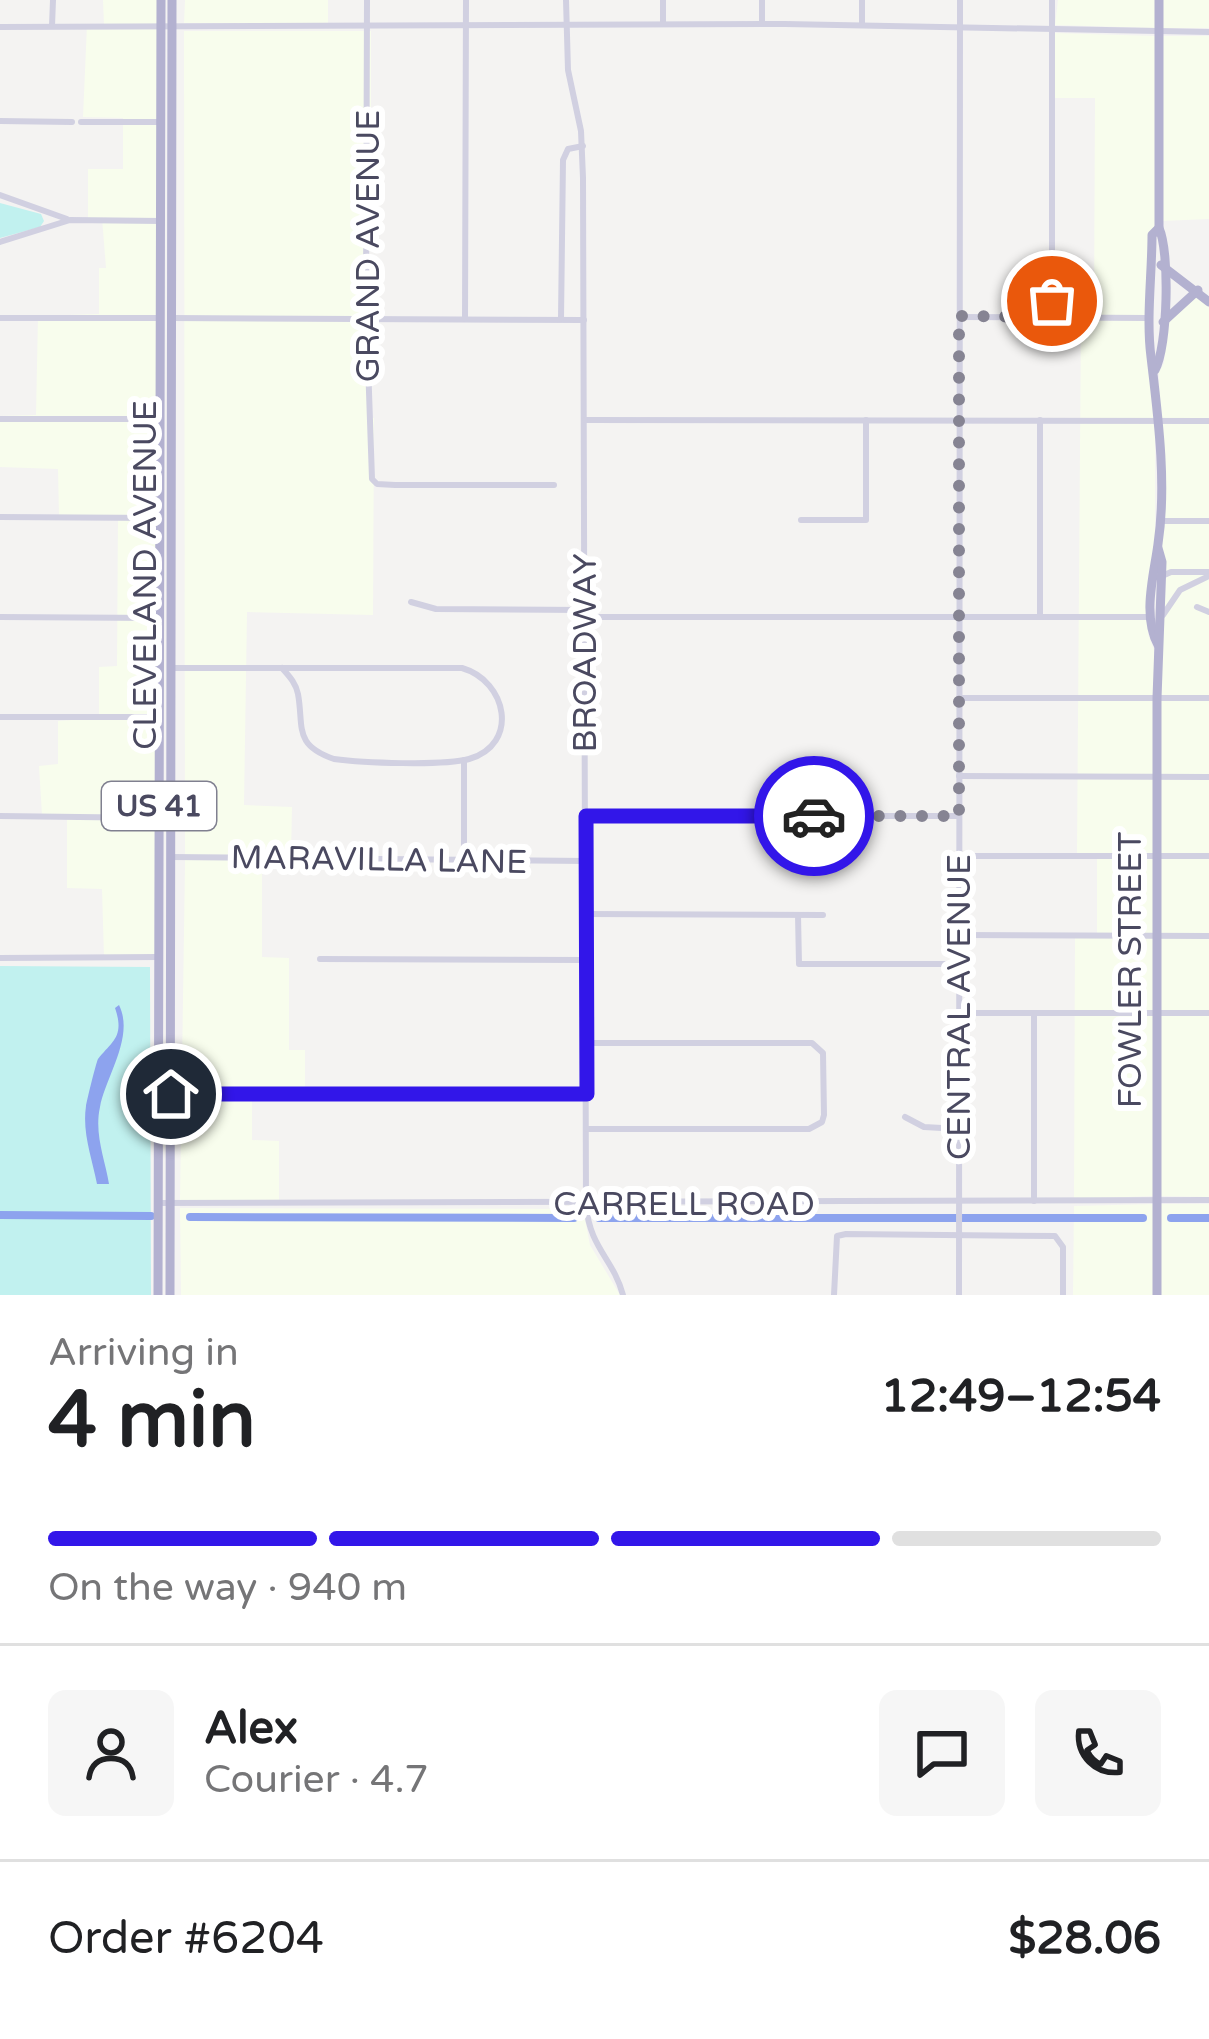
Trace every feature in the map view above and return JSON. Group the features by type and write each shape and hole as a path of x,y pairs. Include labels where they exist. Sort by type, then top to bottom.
{"main road":[{"name":"CLEVELAND AVENUE","path":"158,1295 171,1094 172,668 160,419 166,318 166,28 161,0"},
{"name":"CLEVELAND AVENUE","path":"170,1295 159,958 159,717 172,345 160,291 161,122 172,0"},
{"name":"FOWLER STREET","path":"1157,1295 1157,645 1162,635 1156,618 1157,365 1164,269 1159,228 1159,0"},
{"name":"FOWLER STREET","path":"1157,365 1151,362 1152,235 1159,228"},
{"path":"1152,252 1164,269 1209,302"},
{"path":"1163,322 1198,290"},
{"path":"159,824 171,857"},
{"path":"159,958 171,986"}],"street":[{"path":"52,0 52,27"},
{"name":"GRAND AVENUE","path":"367,0 366,319 372,478 383,484 554,485"},
{"path":"465,319 466,0"},
{"name":"BROADWAY","path":"566,0 568,70 583,146 586,1205 593,1243 618,1279 623,1295"},
{"path":"663,0 663,24"},
{"path":"762,0 762,24"},
{"path":"862,0 862,25"},
{"name":"CENTRAL AVENUE","path":"958,1295 960,0"},
{"path":"1052,0 1052,317"},
{"path":"0,27 762,24 1209,32"},
{"path":"0,122 161,122"},
{"path":"561,319 563,160 568,149 583,146"},
{"path":"2,197 70,220"},
{"path":"47,212 47,227"},
{"path":"0,242 70,220 160,221"},
{"path":"959,316 1151,318"},
{"path":"0,318 584,320"},
{"path":"0,419 160,419"},
{"path":"584,420 1209,421"},
{"path":"801,520 866,520 866,420"},
{"path":"1040,420 1040,616"},
{"path":"0,518 165,518"},
{"path":"1159,520 1209,521"},
{"path":"1157,578 1171,572 1209,574"},
{"path":"411,602 436,609 585,613 1156,618 1180,590 1209,574"},
{"path":"1197,607 1209,612"},
{"path":"0,617 160,618"},
{"path":"172,668 454,667 490,682 498,696 501,724 488,747 464,760 351,761 322,754 302,733 298,689 282,668"},
{"path":"959,698 1209,698"},
{"path":"0,717 159,717"},
{"path":"464,760 464,861"},
{"path":"959,776 1209,777"},
{"path":"0,816 159,824"},
{"path":"586,816 959,816"},
{"path":"959,856 1209,856"},
{"name":"MARAVILLA LANE","path":"171,857 586,861"},
{"path":"587,914 823,915"},
{"path":"798,915 799,964 960,964"},
{"path":"959,935 1209,936"},
{"path":"0,958 159,958"},
{"path":"320,959 586,960"},
{"path":"960,1013 1209,1013"},
{"path":"1034,1013 1034,1203"},
{"path":"587,1043 812,1043 819,1046 824,1060 824,1115 809,1130 587,1129"},
{"path":"171,1094 587,1094"},
{"path":"905,1117 924,1127 960,1129"},
{"name":"CARRELL ROAD","path":"165,1203 959,1207 1209,1201"},
{"path":"834,1295 838,1236 959,1231 1059,1238 1063,1295"}],"shaded area":[{"path":"103,0 159,0 155,957 104,957 102,889 67,888 67,816 42,815 39,766 58,764 58,721 99,718 99,667 117,666 118,516 59,515 58,469 0,467 0,416 36,415 38,316 99,314 99,268 106,268 102,218 88,218 88,169 123,169 123,118 83,117 87,25 104,25"},
{"path":"185,0 328,0 328,23 184,23"},
{"path":"1058,0 1156,0 1155,28 1055,25"},
{"path":"1162,0 1209,0 1209,28 1162,28"},
{"path":"184,31 371,31 371,250 367,250 368,418 374,418 373,615 247,612 244,805 292,807 291,856 262,857 262,957 289,958 289,1050 305,1050 305,1090 252,1091 252,1140 279,1141 279,1200 180,1200 185,865"},
{"path":"1055,33 1155,36 1155,226 1147,361 1155,421 1155,545 1148,577 1148,634 1154,650 1153,1196 1074,1199 1075,934 1097,933 1097,855 1077,854 1081,314 1094,313 1095,98 1054,98"},
{"path":"1162,36 1209,36 1209,219 1162,221"},
{"path":"0,203 41,214 44,221 40,227 0,238"},
{"path":"1198,294 1209,308 1209,1197 1160,1196 1160,698 1166,578 1161,545 1159,372 1167,323"},
{"path":"0,966 150,967 151,1295 0,1295"},
{"path":"1154,1204 1154,1295 1073,1295 1074,1206"},
{"path":"1160,1204 1209,1204 1209,1295 1161,1295"},
{"path":"180,1208 583,1209 590,1245 620,1295 181,1295"}],"water":[{"path":"119,1005 121,1044 98,1117 109,1184 97,1184 86,1136 86,1106 98,1059 118,1032 115,1008"}],"waterway":[{"path":"0,1215 151,1216"},
{"path":"190,1217 574,1218"},
{"path":"599,1218 1143,1218"},
{"path":"1171,1218 1209,1218"}],"way so far":[{"path":"814,816 959,816 959,316 1052,317 1052,301"}],"route":[{"path":"171,1094 587,1094 586,816 814,816"}]}
